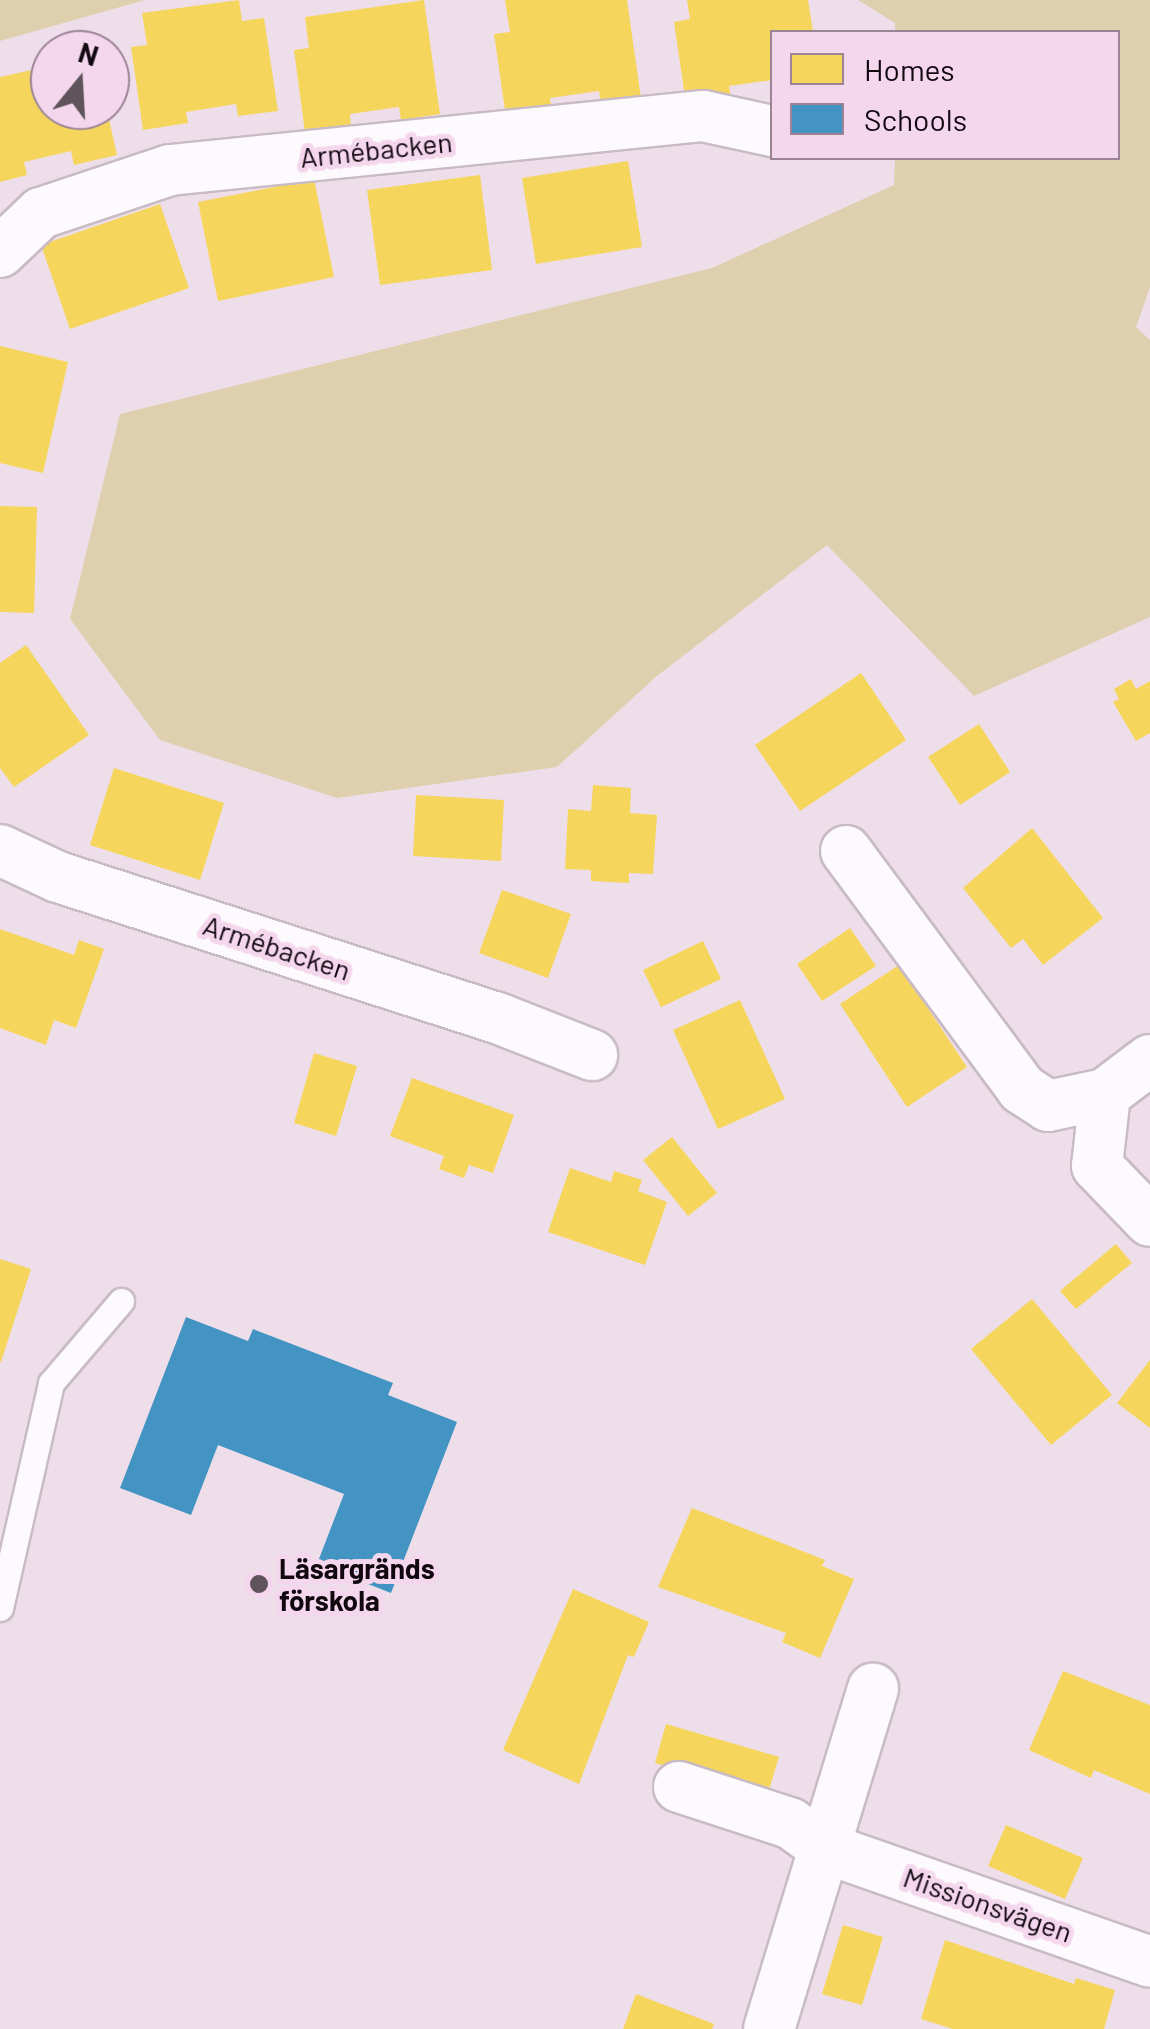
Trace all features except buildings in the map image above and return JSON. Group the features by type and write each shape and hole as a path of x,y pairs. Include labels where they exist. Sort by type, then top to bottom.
{"street":[{"name":"Armébacken","path":"0,252 41,213 170,170 702,116 770,131"},
{"name":"Armébacken","path":"0,850 58,878 500,1020 592,1056"},
{"path":"846,851 1022,1089 1048,1106 1104,1094 1150,1060"},
{"path":"1104,1094 1097,1166 1150,1221"},
{"path":"769,2029 872,1689"},
{"name":"Missionsvägen","path":"678,1787 790,1823 825,1848 1150,1962"}],"lane":[{"path":"0,1608 51,1383 121,1302"}],"shaded area":[{"path":"0,0 145,0 30,30 0,41"},
{"path":"858,0 1150,0 1150,287 1136,327 1150,340 1150,617 974,696 827,545 657,676 557,767 337,798 160,740 70,619 120,414 712,268 894,185 895,160 1120,160 1120,30 895,30 895,23"}],"place":[{"name":"Läsargränds förskola","path":"259,1584"}]}
